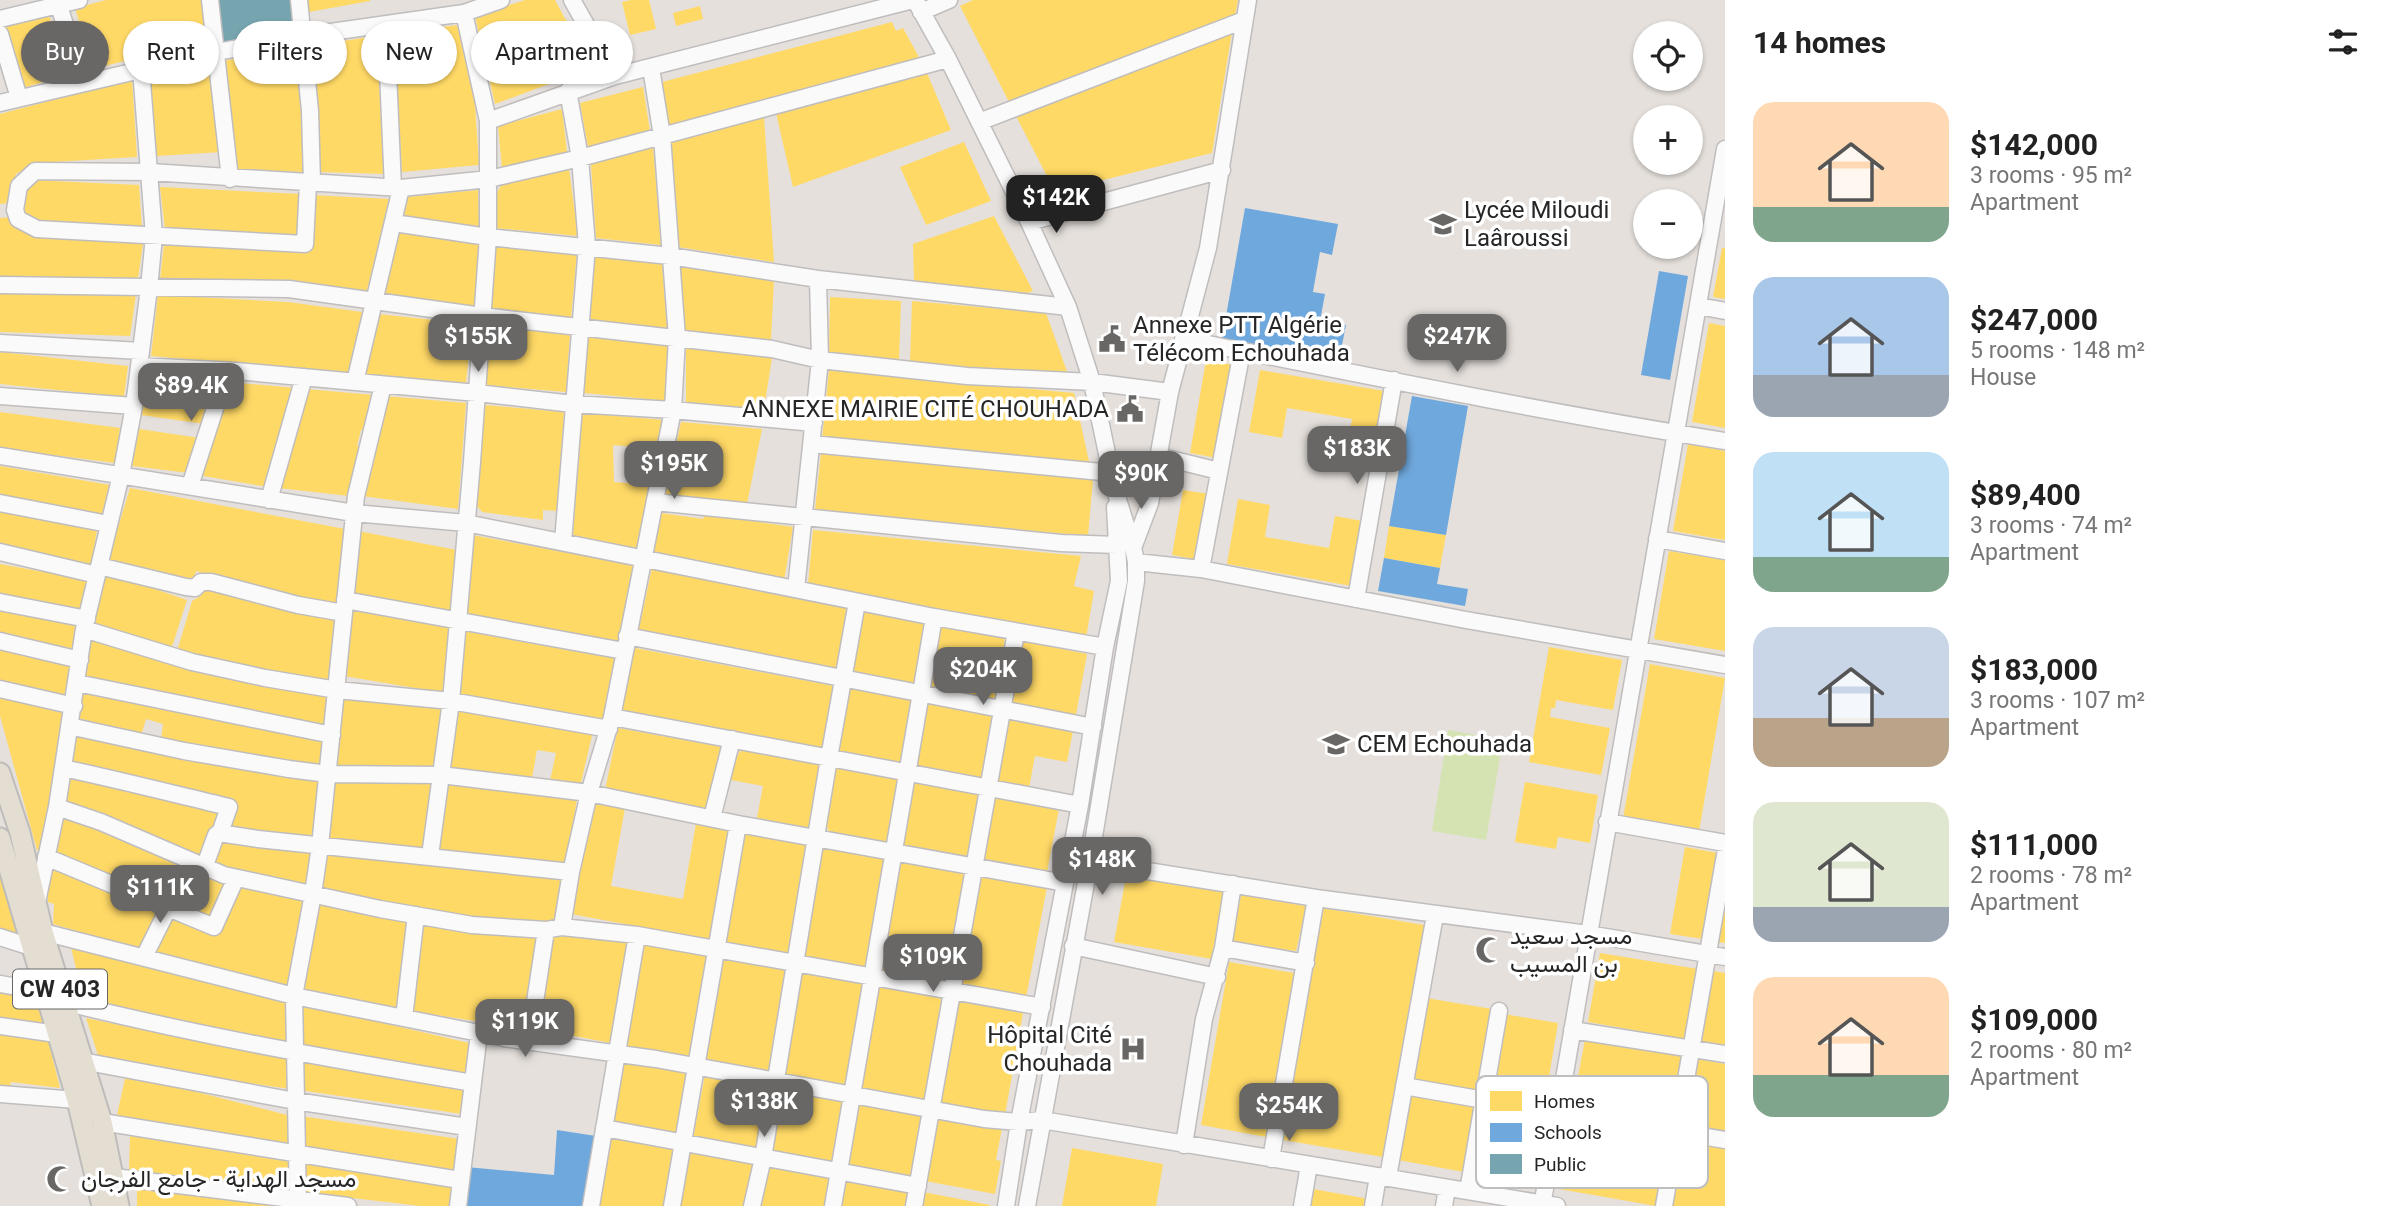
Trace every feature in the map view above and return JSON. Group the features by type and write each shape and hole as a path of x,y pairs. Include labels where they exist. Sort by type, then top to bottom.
{"main road":[{"name":"CW 403","path":"0,773 20,833 37,902 37,940 46,992 78,1100 102,1206"},
{"name":"CW 403","path":"0,838 4,866 64,1002 102,1122 119,1206"}],"street":[{"path":"0,19 79,0"},
{"path":"210,0 213,21"},
{"path":"299,0 301,21"},
{"path":"416,21 464,13 501,0"},
{"path":"572,0 584,21"},
{"path":"633,72 917,4 949,0"},
{"path":"1006,1206 1019,1122 1080,805 1105,647 1119,580 1150,503 1170,392 1208,248 1223,170 1248,0"},
{"path":"58,3 64,21"},
{"path":"917,4 1051,265 1068,307 1092,382 1136,581 1090,861 1027,1206"},
{"path":"430,856 451,701 488,237 488,121 464,13"},
{"path":"979,122 1244,20"},
{"path":"0,34 19,98"},
{"path":"307,84 310,183 305,244 37,229 8,210 19,186 35,172 150,172 230,179 310,183 397,188 489,179 580,158 948,60"},
{"path":"529,1041 589,793 611,723 673,410 677,338 662,136 651,68"},
{"path":"219,72 230,179"},
{"path":"0,103 80,84"},
{"path":"37,902 57,807 86,624 121,475 134,405 153,236 142,84"},
{"path":"355,382 394,223 397,188 390,84"},
{"path":"488,121 592,84"},
{"path":"563,542 587,246 580,158 568,92"},
{"path":"1564,1076 1698,306 1718,232 1725,149"},
{"path":"1029,222 1223,170"},
{"path":"394,223 488,237 670,256 818,279 1068,307"},
{"path":"796,589 820,360 818,279"},
{"path":"0,285 289,289 482,316 782,351 820,360 967,376 1092,382 1170,392"},
{"path":"1698,306 1725,311"},
{"path":"1183,339 1522,407 1725,441"},
{"path":"0,343 140,358 227,371 573,404 814,423"},
{"path":"1201,569 1242,351"},
{"path":"190,486 227,371"},
{"path":"269,500 303,377"},
{"path":"1356,599 1394,380"},
{"path":"298,1203 293,1053 294,996 320,846 356,496 383,385"},
{"path":"0,396 134,405"},
{"path":"812,444 1113,480"},
{"path":"0,456 354,513 466,523 934,617 1105,647"},
{"path":"1158,456 1219,471"},
{"path":"655,502 1129,551 1201,569 1356,599 1725,665"},
{"path":"0,503 108,524"},
{"path":"1657,539 1725,551"},
{"path":"0,552 179,586 195,587 201,582 211,582 298,605 345,607 625,644 842,680 1093,727"},
{"path":"0,602 86,624 192,662 337,690 451,701 732,739 1080,805"},
{"path":"752,1206 763,1158 842,680 858,602"},
{"path":"833,1206 934,617"},
{"path":"915,1206 1016,632"},
{"path":"0,641 80,660"},
{"path":"77,682 332,736"},
{"path":"0,688 74,706"},
{"path":"69,726 184,751 328,774 441,775 589,793 738,824 1065,883"},
{"path":"712,818 732,739"},
{"path":"63,768 229,807 204,868"},
{"path":"57,807 101,821 204,868 236,878 416,915 472,925 637,935 1042,1007"},
{"path":"1607,822 1725,843"},
{"path":"672,1206 738,824"},
{"path":"220,833 570,872"},
{"path":"1687,1076 1725,855"},
{"path":"46,857 214,927 236,878"},
{"path":"1070,858 1316,898 1588,934 1725,957"},
{"path":"1184,1145 1204,1020 1217,977 1233,884"},
{"path":"1271,1159 1316,898"},
{"path":"144,957 168,909"},
{"path":"404,1018 416,915"},
{"path":"1373,1206 1383,1177 1404,1086 1435,915"},
{"path":"591,1206 637,935"},
{"path":"0,937 37,940 144,957 294,996 479,1033 775,1079 984,1119 1019,1122 1042,1120 1547,1205"},
{"path":"1073,946 1217,977"},
{"path":"1223,948 1306,963"},
{"path":"0,984 46,992"},
{"path":"64,1002 175,1030 473,1083"},
{"path":"1488,1076 1499,1012"},
{"path":"0,1026 57,1034"},
{"path":"1572,1030 1725,1054"},
{"path":"458,1206 479,1033"},
{"path":"82,1061 295,1101 467,1127"},
{"path":"1404,1086 1476,1099"},
{"path":"0,1094 78,1100"},
{"path":"102,1122 460,1180"},
{"path":"604,1128 918,1186"},
{"path":"1468,1191 1476,1146"},
{"path":"1303,1206 1309,1165"},
{"path":"114,1177 298,1203 348,1206"},
{"path":"1444,1206 1447,1188"},
{"path":"1664,1206 1667,1188"}],"green space":[{"path":"1448,730 1503,740 1486,840 1432,831"}],"building: Homes":[{"path":"106,0 204,0 208,21 123,21 123,61 109,65 109,21 79,21 75,8"},
{"path":"308,0 370,0 370,1 309,12"},
{"path":"525,0 555,0 566,21 476,21 475,16"},
{"path":"649,0 656,29 633,34 633,21 627,21 622,2"},
{"path":"973,0 1238,0 1235,16 1009,102 960,6"},
{"path":"700,6 703,19 676,26 673,13"},
{"path":"49,15 51,21 25,21"},
{"path":"21,22 21,84 37,84 22,88 5,26"},
{"path":"892,22 896,31 903,28 920,59 669,126 662,82"},
{"path":"457,25 474,89 479,165 402,172 397,84 457,84"},
{"path":"1232,32 1212,153 1055,192 1016,116"},
{"path":"361,38 361,84 379,84 385,174 318,172 312,84 347,84 347,40"},
{"path":"233,59 233,84 299,84 306,172 234,170 223,61"},
{"path":"927,73 951,130 793,187 776,113"},
{"path":"123,81 123,84 132,84 137,157 36,163 16,174 9,203 0,204 0,114"},
{"path":"150,84 215,84 223,152 157,156"},
{"path":"490,84 549,84 495,104"},
{"path":"643,87 650,131 588,147 580,103"},
{"path":"562,109 567,152 502,168 498,126"},
{"path":"764,117 774,262 678,247 670,143"},
{"path":"964,142 991,201 926,225 900,167"},
{"path":"653,147 661,245 596,238 591,164"},
{"path":"569,169 578,236 495,228 495,196 502,184"},
{"path":"32,180 139,185 142,228 24,220 25,186"},
{"path":"160,187 302,194 302,237 165,229"},
{"path":"478,190 479,226 404,218 408,197"},
{"path":"312,195 389,199 367,291 306,282 160,280 164,244 308,253"},
{"path":"994,216 1033,291 1027,293 914,282 913,244"},
{"path":"13,217 64,238 143,243 138,279 0,277 0,218"},
{"path":"400,231 479,242 474,307 385,293"},
{"path":"496,244 577,252 571,318 490,308"},
{"path":"1722,248 1725,248 1725,299 1713,297"},
{"path":"594,254 662,264 667,328 589,320"},
{"path":"680,266 774,280 771,340 685,331"},
{"path":"0,293 136,294 130,336 0,332"},
{"path":"158,295 288,302 362,312 348,373 151,356"},
{"path":"830,297 901,301 899,361 829,354"},
{"path":"912,301 1046,313 1069,377 910,362"},
{"path":"378,314 472,324 466,383 366,374"},
{"path":"1709,323 1725,326 1725,428 1692,422"},
{"path":"490,326 570,335 566,392 485,385"},
{"path":"588,337 668,346 669,401 584,393"},
{"path":"686,348 772,358 764,409 686,402"},
{"path":"0,352 128,366 124,397 0,384"},
{"path":"1206,360 1239,366 1222,459 1190,453"},
{"path":"829,370 1074,393 1090,466 822,440"},
{"path":"1260,370 1390,392 1379,457 1346,451 1352,419 1287,408 1282,438 1249,432"},
{"path":"148,375 218,381 205,424 141,415"},
{"path":"228,382 296,388 268,487 197,475"},
{"path":"306,389 374,395 366,430 361,430 357,446 361,447 349,496 278,488"},
{"path":"385,396 466,403 458,509 362,496"},
{"path":"485,405 564,412 557,511 543,510 543,520 482,512 476,505"},
{"path":"0,412 120,428 115,463 0,448"},
{"path":"582,413 664,420 658,449 613,445 614,482 650,485 637,550 573,536"},
{"path":"681,422 762,429 747,504 665,496"},
{"path":"139,429 200,438 189,473 132,466"},
{"path":"1688,444 1725,451 1725,540 1673,531"},
{"path":"821,453 1093,479 1088,536 815,510"},
{"path":"0,466 110,485 101,517 0,497"},
{"path":"130,488 345,529 336,608 296,601 196,571 193,583 107,564"},
{"path":"1183,490 1216,495 1205,561 1172,555"},
{"path":"1238,499 1270,505 1265,537 1329,548 1335,516 1368,522 1357,587 1227,564"},
{"path":"0,511 97,530 91,565 0,543"},
{"path":"661,513 703,519 705,514 793,527 784,581 652,553"},
{"path":"1389,526 1446,535 1440,568 1384,558"},
{"path":"813,530 1081,556 1074,586 1094,591 1086,638 808,585"},
{"path":"358,531 457,550 451,614 352,595"},
{"path":"472,535 633,565 620,645 465,616"},
{"path":"1669,551 1725,560 1725,651 1654,639"},
{"path":"0,564 88,580 81,613 0,596"},
{"path":"652,568 847,607 836,670 638,633"},
{"path":"105,572 187,600 171,650 92,622"},
{"path":"205,586 336,617 330,684 187,655 178,648 192,601 202,595"},
{"path":"0,608 79,625 75,651 0,633"},
{"path":"350,610 450,628 444,693 344,676"},
{"path":"862,610 925,622 914,685 851,673"},
{"path":"940,625 1005,638 995,700 930,688"},
{"path":"463,631 617,659 604,719 457,695"},
{"path":"91,636 330,695 327,729 84,678"},
{"path":"1022,641 1087,654 1076,715 1011,703"},
{"path":"0,646 73,664 67,698 0,681"},
{"path":"1549,647 1622,660 1613,710 1556,700 1555,708 1551,708 1550,717 1610,728 1601,775 1529,762"},
{"path":"635,648 834,686 823,750 621,713"},
{"path":"1650,664 1725,678 1699,832 1623,819"},
{"path":"849,688 912,700 901,764 838,753"},
{"path":"82,690 327,740 323,769 200,748 201,745 194,743 193,746 161,740 163,724 146,719 141,736 78,718"},
{"path":"0,694 67,712 44,852 37,850 0,716"},
{"path":"341,699 444,709 437,768 334,767"},
{"path":"927,703 992,715 981,779 916,767"},
{"path":"455,709 593,731 580,787 550,781 556,753 537,750 532,778 448,767"},
{"path":"1008,718 1073,731 1067,762 1035,756 1029,788 996,782"},
{"path":"618,728 722,747 710,805 705,809 605,790"},
{"path":"76,731 255,767 255,772 321,780 319,840 223,830 233,802 71,763"},
{"path":"741,750 820,765 810,828 757,818 763,786 731,780 736,757"},
{"path":"835,768 898,779 888,842 829,832 826,823"},
{"path":"70,769 225,812 204,860 168,841 65,800"},
{"path":"333,780 435,782 424,850 327,841"},
{"path":"913,782 979,794 968,857 903,845"},
{"path":"1525,782 1598,795 1590,843 1558,837 1556,849 1515,842"},
{"path":"446,784 577,799 566,864 435,851"},
{"path":"994,797 1059,809 1047,872 982,860"},
{"path":"591,801 625,808 611,886 683,899 696,823 731,829 711,940 571,914"},
{"path":"63,810 192,870 231,883 214,920 56,854"},
{"path":"744,832 807,843 788,954 725,943"},
{"path":"219,836 314,851 308,886 250,876 210,863"},
{"path":"822,846 885,858 866,969 803,957"},
{"path":"1685,847 1718,853 1703,939 1670,934"},
{"path":"327,852 564,875 555,923 458,917 320,887"},
{"path":"900,860 965,872 946,983 881,972"},
{"path":"53,865 103,890 161,912 141,950 53,924 54,904 48,902 47,888"},
{"path":"979,875 1047,887 1026,998 961,986"},
{"path":"1126,877 1223,892 1212,959 1114,942"},
{"path":"1,879 20,939 0,932"},
{"path":"236,886 305,899 291,988 152,953 172,916 215,932"},
{"path":"1241,895 1306,906 1296,951 1232,942"},
{"path":"315,901 410,922 400,1010 300,989"},
{"path":"1323,908 1424,925 1383,1157 1283,1140"},
{"path":"1725,909 1725,943 1718,942"},
{"path":"419,923 453,931 537,937 522,1028 409,1011"},
{"path":"585,936 629,941 611,1043 537,1029 553,937"},
{"path":"644,944 709,955 692,1055 626,1046"},
{"path":"71,947 289,1001 289,1044 83,999"},
{"path":"1600,953 1698,969 1685,1039 1588,1022"},
{"path":"722,958 785,969 768,1072 705,1060"},
{"path":"1229,962 1294,973 1266,1137 1201,1125"},
{"path":"1713,971 1725,973 1725,1046 1701,1041"},
{"path":"800,972 864,984 846,1086 783,1075"},
{"path":"879,987 940,998 943,1006 926,1101 861,1089"},
{"path":"0,989 38,998 45,1026 0,1019"},
{"path":"1426,998 1492,1009 1480,1076 1476,1076 1476,1093 1412,1081"},
{"path":"958,1001 1023,1013 1005,1115 939,1103"},
{"path":"297,1003 469,1043 466,1074 298,1045"},
{"path":"1504,1014 1558,1023 1549,1076 1493,1076"},
{"path":"86,1018 289,1056 290,1089 186,1074 98,1055"},
{"path":"0,1033 48,1040 60,1088 11,1082 10,1089 0,1088"},
{"path":"1585,1039 1682,1056 1679,1076 1578,1076"},
{"path":"298,1058 466,1081 462,1114 299,1090"},
{"path":"624,1059 689,1071 678,1136 613,1124"},
{"path":"1698,1059 1725,1064 1725,1131 1708,1128 1708,1076 1695,1076"},
{"path":"126,1074 291,1116 291,1147 117,1115"},
{"path":"705,1074 768,1085 756,1150 693,1139"},
{"path":"783,1088 844,1099 832,1164 771,1153"},
{"path":"1410,1094 1475,1106 1464,1172 1398,1160"},
{"path":"859,1102 924,1114 912,1179 847,1167"},
{"path":"300,1116 460,1139 457,1171 300,1147"},
{"path":"937,1116 1002,1128 996,1160 1001,1161 995,1194 925,1181"},
{"path":"611,1135 676,1147 665,1206 598,1206"},
{"path":"130,1136 292,1162 292,1191 129,1171"},
{"path":"1708,1146 1725,1149 1725,1206 1672,1206 1675,1188 1708,1188"},
{"path":"1072,1148 1163,1164 1156,1206 1062,1206"},
{"path":"691,1150 754,1161 746,1206 681,1206"},
{"path":"300,1163 455,1187 454,1206 420,1206 301,1192"},
{"path":"769,1164 830,1175 824,1206 762,1206"},
{"path":"845,1178 910,1190 907,1206 840,1206"},
{"path":"137,1188 275,1204 275,1206 137,1206"},
{"path":"1559,1188 1659,1188 1656,1206"},
{"path":"1313,1189 1369,1199 1368,1206 1310,1206"},
{"path":"923,1192 990,1205 990,1206 921,1206"}],"building: Schools":[{"path":"1245,208 1338,224 1332,255 1320,252 1313,292 1325,294 1320,321 1346,325 1339,360 1222,339"},
{"path":"1659,271 1688,276 1670,380 1641,375"},
{"path":"1412,396 1468,406 1446,535 1389,526"},
{"path":"1384,558 1440,568 1437,584 1468,589 1465,606 1378,591"},
{"path":"557,1130 596,1136 585,1206 462,1206 466,1167 554,1175"}],"building: Public":[{"path":"217,0 293,0 295,21 233,21 233,42 221,45"}],"place":[{"name":"Lycée Miloudi Laâroussi","path":"1443,224"},
{"name":"Annexe PTT Algérie Télécom Echouhada","path":"1112,339"},
{"name":"ANNEXE MAIRIE CITÉ CHOUHADA","path":"1130,409"},
{"name":"CEM Echouhada","path":"1336,744"},
{"name":"مسجد سعيد بن المسيب","path":"1489,950"},
{"name":"Hôpital Cité Chouhada","path":"1133,1049"},
{"name":"مسجد الهداية - جامع الفرجان","path":"60,1179"}]}
